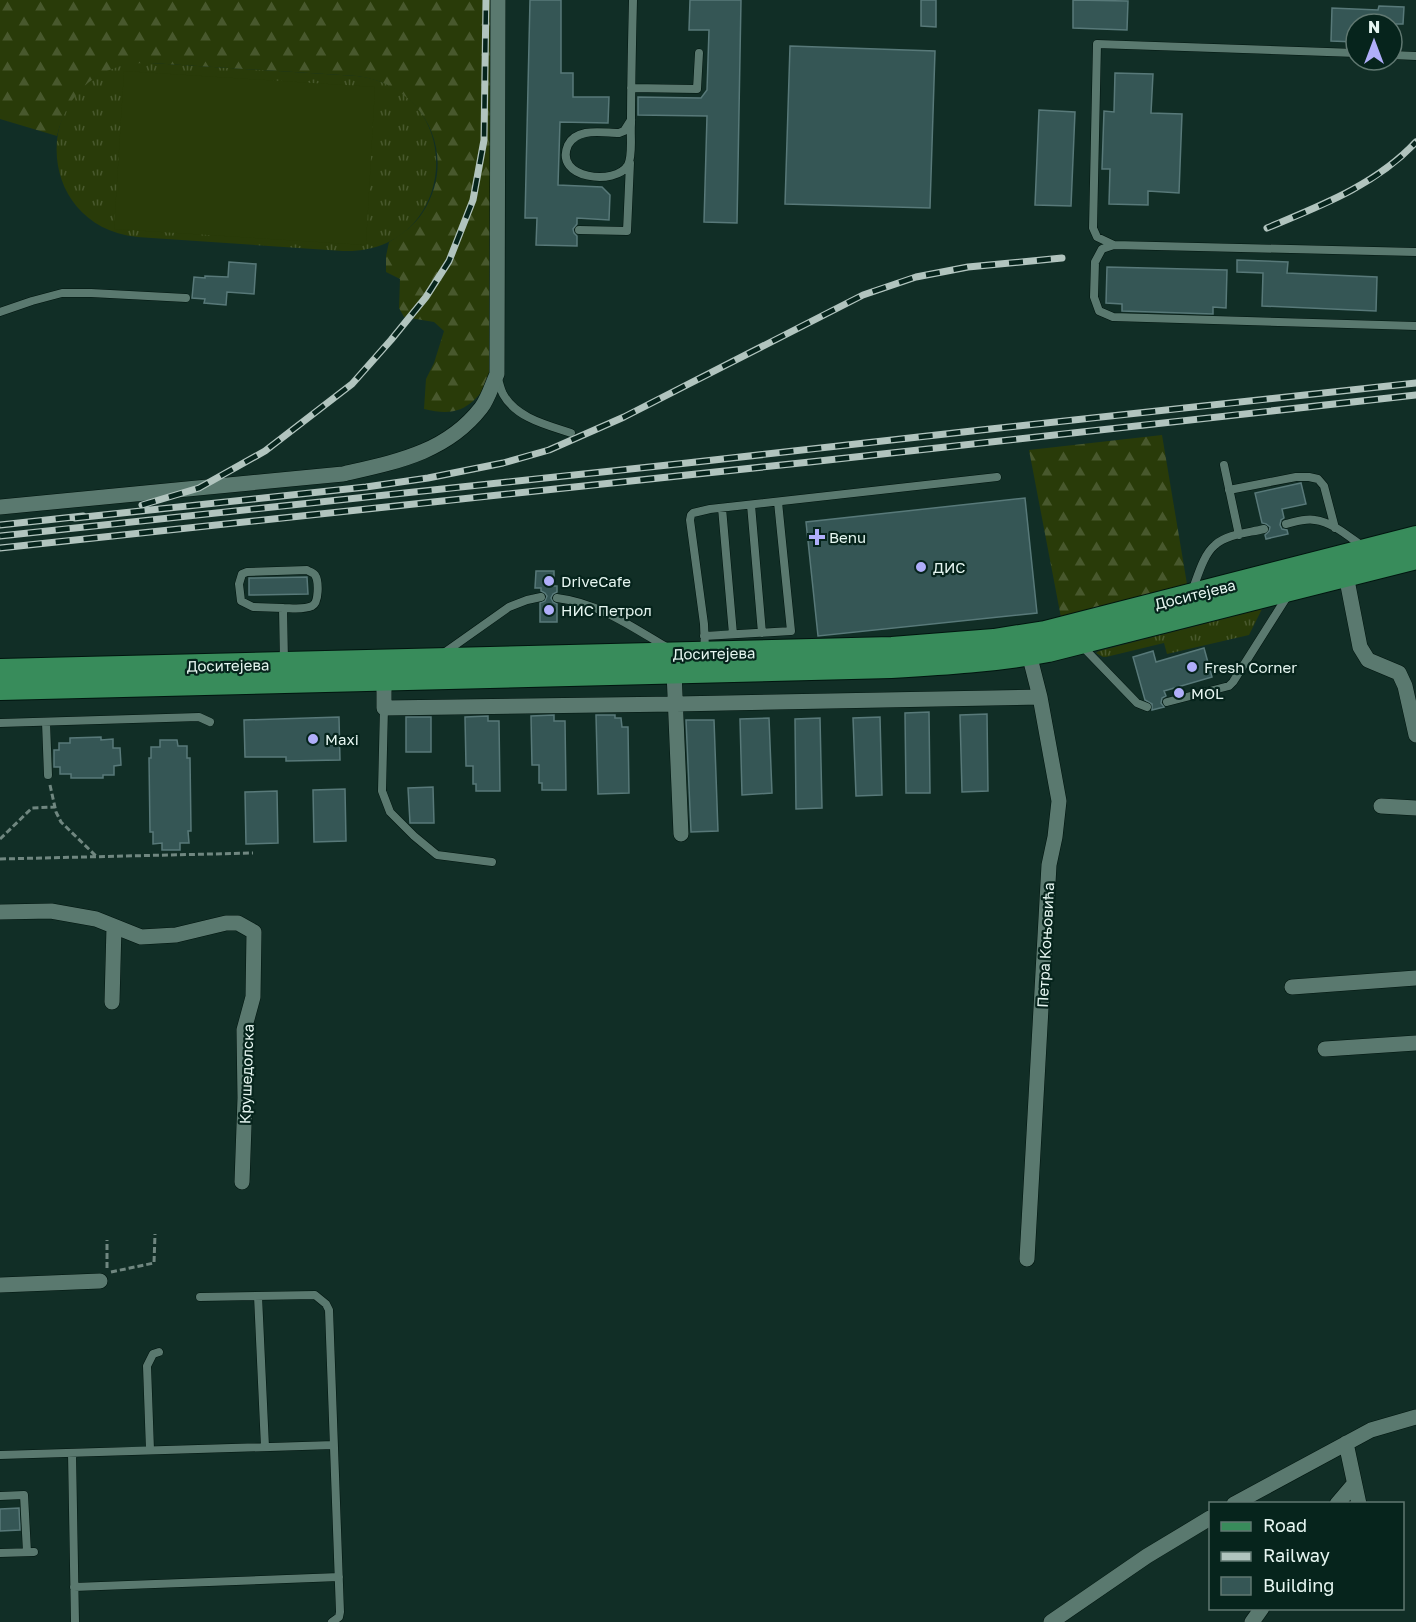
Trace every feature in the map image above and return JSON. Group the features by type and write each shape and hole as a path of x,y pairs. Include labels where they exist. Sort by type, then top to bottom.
{"main road":[{"name":"Доситејева","path":"1027,645 1045,633 1416,538"},
{"name":"Доситејева","path":"0,671 94,677 676,663 705,653 903,666 949,663 1027,645 1079,643 1416,557"},
{"name":"Доситејева","path":"0,688 94,677 284,664 384,670 434,660 676,663"}],"street":[{"path":"0,507 343,474 395,462 430,450 457,434 483,406 497,374 498,0"},
{"path":"1346,574 1360,647 1368,660 1399,673 1405,686 1416,735"},
{"name":"Петра Коњовића","path":"1027,645 1040,697 1059,806 1049,865 1027,1259"},
{"path":"676,663 681,834"},
{"path":"384,670 384,708 1040,697"},
{"path":"1381,806 1416,807"},
{"name":"Крушедолска","path":"0,912 51,911 96,919 141,937 176,935 226,923 238,923 254,932 253,997 244,1030 245,1098 242,1182"},
{"path":"112,1002 114,927"},
{"path":"1292,987 1416,978"},
{"path":"1325,1049 1416,1042"},
{"path":"0,1285 100,1281"},
{"path":"1236,1502 1371,1430 1416,1417"},
{"path":"1346,1443 1359,1502"},
{"path":"1338,1502 1354,1484"},
{"path":"1051,1622 1147,1556 1209,1519"}],"lane":[{"path":"579,230 627,231 633,0"},
{"path":"1114,245 1097,237 1093,228 1097,44 1344,53"},
{"path":"631,88 697,89 699,53"},
{"path":"630,158 628,165 617,175 583,175 571,167 566,154 571,140 577,135 619,133 624,131 631,120"},
{"path":"1416,252 1114,245 1102,249 1095,262 1094,297 1099,311 1113,317 1416,326"},
{"path":"0,312 62,293 186,298"},
{"path":"497,374 503,393 513,407 526,416 571,433"},
{"path":"1224,465 1239,535"},
{"path":"778,502 791,630 790,632 734,634 705,653 691,515 722,508 997,477"},
{"path":"1229,490 1296,477 1318,479 1324,486 1335,528"},
{"path":"751,505 762,633"},
{"path":"722,508 734,634"},
{"path":"1286,524 1314,519 1335,528 1368,550"},
{"path":"1189,596 1208,553 1215,544 1264,529"},
{"path":"307,570 313,573 316,576 317,600 315,604 310,607 283,608 253,607 241,601 239,584 242,574 307,570"},
{"path":"1167,702 1228,686 1233,682 1291,588"},
{"path":"434,660 509,607 541,597"},
{"path":"557,598 574,600 603,610 676,663"},
{"path":"283,608 284,664"},
{"path":"1079,643 1137,703 1147,707"},
{"path":"384,708 382,791 390,812 437,855 492,862"},
{"path":"0,723 199,717 210,722"},
{"path":"46,722 48,774"},
{"path":"200,1297 315,1294 329,1310 340,1612 339,1617 332,1622"},
{"path":"258,1296 265,1447"},
{"path":"150,1450 147,1366 153,1354 159,1352"},
{"path":"0,1455 334,1445"},
{"path":"72,1453 75,1622"},
{"path":"0,1496 24,1495 31,1552 0,1553"},
{"path":"74,1587 339,1577"}],"path":[{"path":"48,774 56,812 61,822 97,857"},
{"path":"0,839 32,808 56,807"},
{"path":"0,860 253,853"},
{"path":"107,1239 107,1272 154,1263 155,1234"}],"green space":[{"path":"0,0 498,0 497,374 474,400 459,410 438,412 424,409 426,379 434,363 444,331 434,322 404,317 399,308 400,279 386,272 386,256 389,242 408,229 423,212 433,190 438,167 436,146 429,125 417,107 400,92 380,82 357,76 151,63 134,64 118,67 90,81 70,104 57,136 0,119"},
{"path":"133,63 357,76 394,88 419,110 433,139 436,170 428,201 410,227 381,245 343,251 137,237 102,227 77,207 62,181 57,152 61,122 75,95 99,75"},
{"path":"124,71 375,87 366,245 114,229"},
{"path":"1162,435 1189,596 1063,628 1029,450"},
{"path":"1262,609 1249,635 1167,654 1164,643 1106,657 1096,653 1099,651"}],"building":[{"path":"530,0 561,0 561,73 573,73 573,97 609,97 608,123 560,122 558,185 602,187 610,195 609,220 577,218 577,224 573,229 577,236 577,246 536,245 537,218 525,218"},
{"path":"690,0 741,0 737,223 704,222 707,116 638,115 638,97 701,98 707,90 709,30 689,30"},
{"path":"921,0 936,0 936,27 921,26"},
{"path":"1073,0 1128,1 1127,30 1073,28"},
{"path":"1379,6 1404,7 1404,12 1344,12 1344,42 1331,41 1332,8 1378,10"},
{"path":"790,46 935,51 930,208 785,204"},
{"path":"1115,73 1153,74 1151,113 1182,114 1179,193 1148,191 1148,205 1109,204 1110,169 1102,169 1104,111 1114,112"},
{"path":"1039,110 1075,112 1071,206 1035,205"},
{"path":"1237,260 1288,262 1287,273 1377,277 1376,311 1262,306 1263,273 1237,272"},
{"path":"229,262 256,264 254,294 227,292 226,305 204,303 205,299 192,298 194,277 228,277"},
{"path":"1107,267 1227,270 1226,308 1213,307 1213,314 1122,311 1122,304 1106,303"},
{"path":"1301,483 1306,504 1282,509 1284,518 1280,525 1282,529 1287,530 1288,534 1266,539 1265,535 1270,527 1262,523 1255,493"},
{"name":"ДИС","path":"1025,498 1037,613 818,636 806,522"},
{"path":"536,571 554,571 554,586 557,586 557,592 551,598 557,604 557,622 540,622 540,603 545,601 547,596 541,588 535,588"},
{"path":"307,577 308,594 249,595 249,578"},
{"path":"1204,648 1212,677 1164,691 1166,696 1162,698 1161,703 1164,707 1152,710 1152,704 1145,700 1133,657 1153,651 1156,662"},
{"path":"929,712 930,793 906,793 905,713"},
{"path":"987,714 988,791 962,792 960,715"},
{"path":"554,715 554,721 565,721 566,790 542,790 542,783 539,783 539,765 532,765 531,716"},
{"path":"596,715 615,715 615,718 621,718 622,727 628,727 629,793 598,794"},
{"path":"488,716 488,721 499,721 500,791 476,791 476,784 473,784 473,766 466,766 465,717"},
{"path":"339,717 340,760 286,761 286,757 245,757 244,720"},
{"path":"406,717 431,717 431,752 406,752"},
{"path":"880,717 882,795 856,796 853,718"},
{"path":"769,718 772,793 742,795 740,719"},
{"path":"820,718 822,808 796,809 795,719"},
{"path":"686,720 714,720 718,831 691,832"},
{"path":"101,737 101,740 113,739 113,748 120,748 121,765 114,766 114,775 103,775 103,778 71,778 71,774 60,774 60,767 54,767 54,750 59,750 59,743 70,743 70,738"},
{"path":"160,740 177,740 178,746 187,746 187,758 190,758 191,831 188,831 189,843 180,843 180,850 162,850 162,843 153,844 153,832 150,832 149,758 151,758 151,747 160,747"},
{"path":"433,787 434,823 410,823 408,788"},
{"path":"345,789 346,841 314,842 313,790"},
{"path":"277,791 278,843 246,844 245,792"},
{"path":"19,1508 20,1530 0,1531 0,1509"}],"railway":[{"path":"142,505 199,488 265,451 352,384 426,297 449,261 473,200 484,140 486,0"},
{"path":"1267,228 1346,193 1383,170 1416,142"},
{"path":"75,518 366,487 428,478 503,463 549,450 624,417 863,295 916,277 968,267 1062,258"},
{"path":"0,536 1416,383"},
{"path":"0,548 1416,395"},
{"path":"0,525 83,516"}],"place":[{"name":"Benu","path":"817,537"},
{"name":"ДИС","path":"921,567"},
{"name":"DriveCafe","path":"549,581"},
{"name":"НИС Петрол","path":"549,610"},
{"name":"Fresh Corner","path":"1192,667"},
{"name":"MOL","path":"1179,693"},
{"name":"Maxi","path":"313,739"}]}
